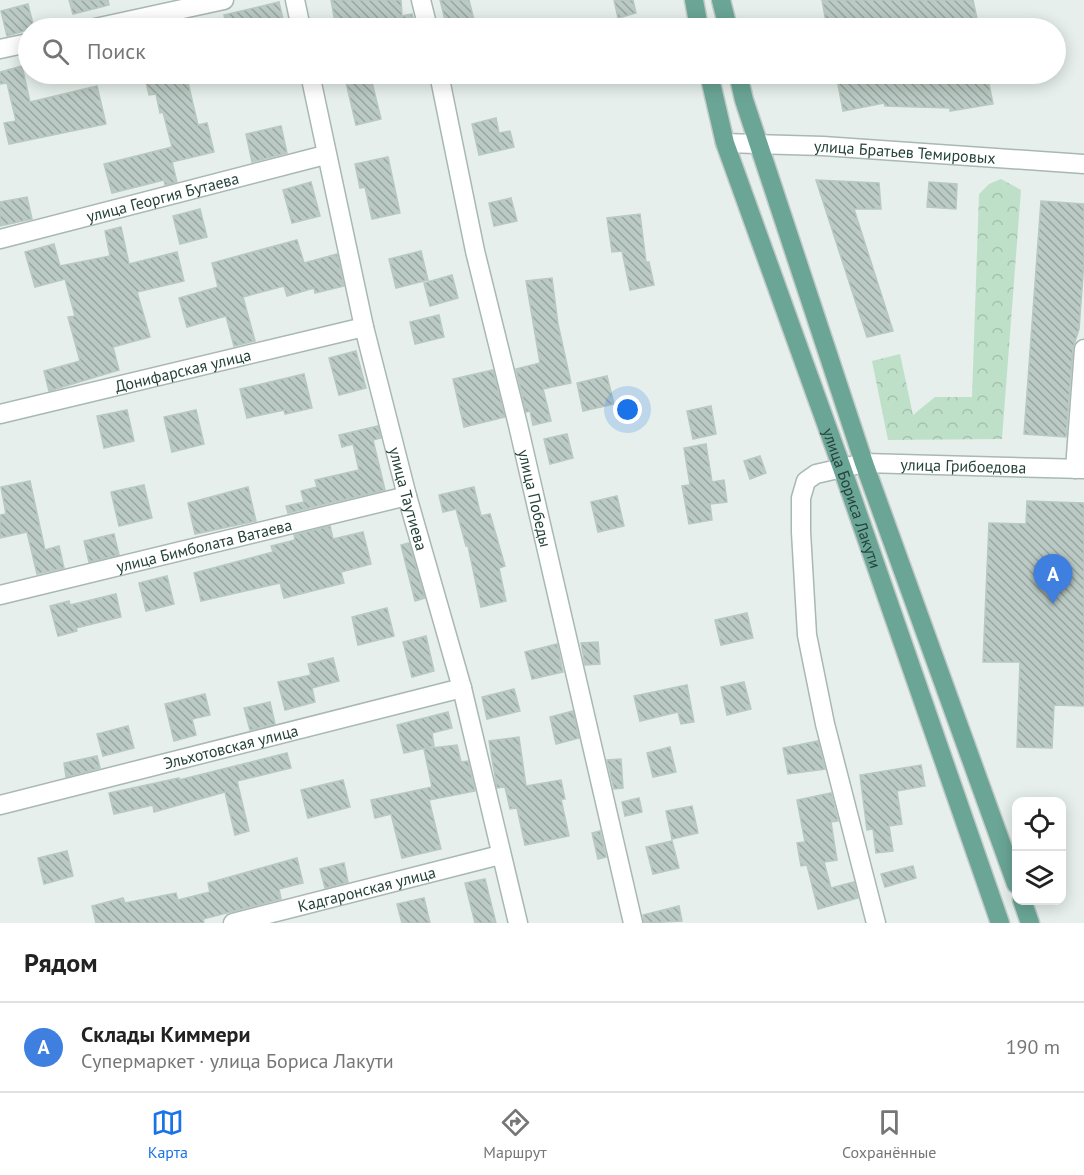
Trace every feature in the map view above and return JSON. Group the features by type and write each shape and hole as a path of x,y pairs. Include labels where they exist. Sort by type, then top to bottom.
{"main road":[{"path":"694,0 697,18"},
{"path":"721,0 726,18"},
{"name":"улица Бориса Лакути","path":"711,84 725,143 842,468 1000,923"},
{"name":"улица Бориса Лакути","path":"741,84 864,463 1012,870"},
{"path":"1024,905 1030,923"}],"street":[{"path":"140,18 224,0"},
{"path":"295,0 299,18"},
{"path":"422,0 426,18"},
{"path":"0,49 18,45"},
{"name":"улица Таутиева","path":"312,84 364,327 407,496 462,688 518,923"},
{"name":"улица Победы","path":"441,84 475,251 518,425 633,923"},
{"name":"улица Братьев Темировых","path":"725,143 759,142 1084,164"},
{"name":"улица Георгия Бутаева","path":"0,239 326,155"},
{"name":"Донифарская улица","path":"0,414 364,327"},
{"path":"1080,469 1084,350"},
{"name":"улица Грибоедова","path":"876,923 825,724 807,635 801,498 806,481 811,477 864,463 1080,469"},
{"name":"улица Бимболата Ватаева","path":"0,595 407,496"},
{"name":"Эльхотовская улица","path":"0,805 462,688"},
{"name":"Кадгаронская улица","path":"233,923 500,855"}],"green space":[{"path":"1001,179 1021,190 1002,439 888,440 872,361 900,354 913,415 935,397 972,397 979,194 989,184"}],"building":[{"path":"69,0 108,0 109,5 73,14"},
{"path":"331,0 401,0 402,16 412,14 413,18 334,18"},
{"path":"440,0 469,0 474,18 444,18"},
{"path":"614,0 633,0 636,13 618,18"},
{"path":"822,0 973,0 977,18 825,18"},
{"path":"279,2 283,18 225,18 224,15"},
{"path":"28,4 32,18 18,18 18,33 7,36 1,11"},
{"path":"18,67 18,84 26,84 30,102 97,86 106,124 9,144 4,123 16,121 7,83 0,84 0,72"},
{"path":"146,84 188,84 198,125 207,123 214,152 172,162 177,182 165,185 164,180 112,193 104,164 172,147 156,94 149,95"},
{"path":"346,84 372,84 381,119 356,125"},
{"path":"838,84 989,84 993,104 950,111 950,108 885,106 884,103 843,111"},
{"path":"496,118 499,133 510,131 514,147 479,155 472,124"},
{"path":"281,126 287,153 252,162 246,134"},
{"path":"388,157 400,213 372,219 365,187 360,188 355,164"},
{"path":"816,180 879,183 881,209 854,209 893,331 867,337"},
{"path":"311,182 320,216 292,223 283,190"},
{"path":"929,182 957,184 956,209 927,207"},
{"path":"27,197 32,219 0,226 0,202"},
{"path":"511,198 517,221 494,226 489,203"},
{"path":"1041,201 1084,204 1084,261 1079,329 1073,348 1066,437 1024,434"},
{"path":"200,209 207,237 180,244 173,216"},
{"path":"640,214 646,262 649,262 654,285 630,290 622,251 612,252 607,218"},
{"path":"121,227 129,264 177,252 184,281 137,292 150,337 113,347 119,370 49,391 44,371 80,361 68,317 75,316 65,279 35,287 25,252 54,244 60,266 110,256 105,231"},
{"path":"297,240 304,263 337,254 344,286 315,293 314,288 287,296 284,286 243,297 255,341 234,346 226,316 187,327 179,298 218,287 212,263"},
{"path":"421,251 428,280 396,288 389,259"},
{"path":"452,275 458,298 430,306 424,283"},
{"path":"552,278 558,324 571,383 543,389 551,421 533,425 530,411 526,412 516,369 540,363 526,281"},
{"path":"439,315 444,337 415,344 410,322"},
{"path":"356,351 366,388 339,395 329,358"},
{"path":"493,370 505,417 464,427 453,379"},
{"path":"304,374 312,408 285,414 284,410 247,418 240,389"},
{"path":"607,376 614,404 583,411 577,383"},
{"path":"711,406 716,434 693,439 687,411"},
{"path":"127,410 134,441 104,448 97,416"},
{"path":"196,410 204,444 172,452 164,417"},
{"path":"378,426 381,438 373,440 385,490 288,513 286,506 304,502 301,491 317,487 315,480 359,470 353,444 342,447 339,435"},
{"path":"567,434 573,458 550,464 544,439"},
{"path":"706,444 712,482 724,480 727,502 710,504 712,520 689,524 682,486 690,485 684,448"},
{"path":"760,456 766,473 750,479 744,461"},
{"path":"30,481 45,550 59,546 64,568 37,574 27,532 0,538 0,515 6,514 1,487"},
{"path":"144,485 152,518 119,526 111,492"},
{"path":"248,487 256,521 195,534 188,503"},
{"path":"474,487 481,516 490,514 505,566 499,568 506,601 481,607 468,546 466,546 456,509 443,512 439,495"},
{"path":"617,496 624,526 598,532 591,502"},
{"path":"1027,501 1084,503 1084,706 1054,705 1052,748 1017,747 1020,662 983,662 989,523 1026,524"},
{"path":"330,526 333,539 363,532 371,564 341,572 344,583 284,598 280,583 201,601 194,573 273,552 271,546 295,540 294,535"},
{"path":"114,534 119,555 89,562 84,541"},
{"path":"409,543 425,598 415,601 401,545"},
{"path":"167,576 174,604 146,611 139,583"},
{"path":"116,594 121,617 76,628 77,631 58,636 50,606 69,601 70,605"},
{"path":"387,608 394,636 358,645 352,617"},
{"path":"747,613 753,638 721,645 715,620"},
{"path":"426,636 434,671 412,677 403,642"},
{"path":"598,642 600,664 585,665 581,643"},
{"path":"557,644 563,672 532,679 525,652"},
{"path":"333,658 339,681 312,688 315,702 285,710 278,682 311,675 308,664"},
{"path":"744,682 751,709 727,715 721,687"},
{"path":"687,685 694,722 681,724 678,712 640,721 634,696"},
{"path":"514,689 520,711 487,719 482,697"},
{"path":"205,694 210,715 192,719 196,735 174,741 165,704"},
{"path":"270,702 275,724 250,730 244,708"},
{"path":"573,711 579,738 556,744 550,717"},
{"path":"448,712 452,728 432,733 434,746 404,753 397,725"},
{"path":"128,726 134,748 103,756 97,734"},
{"path":"519,737 526,786 561,780 565,799 561,799 569,836 525,845 517,808 510,809 505,787 497,788 489,741"},
{"path":"818,741 825,769 788,774 783,748"},
{"path":"457,745 461,762 468,761 475,791 429,800 441,849 402,858 391,814 375,818 371,800 432,787 424,749"},
{"path":"670,747 676,772 653,777 647,753"},
{"path":"287,753 291,768 237,781 249,831 235,835 225,792 154,812 153,805 114,814 109,793 179,778 179,780"},
{"path":"97,756 100,768 66,777 64,763"},
{"path":"621,759 623,788 614,789 607,760"},
{"path":"921,765 925,786 897,791 902,824 889,826 893,851 876,853 873,829 867,830 860,775"},
{"path":"343,780 350,807 308,818 301,790"},
{"path":"831,793 838,821 831,822 837,860 824,862 831,888 854,882 858,898 818,909 807,865 801,866 797,843 805,842 797,800"},
{"path":"639,798 642,812 625,816 622,802"},
{"path":"692,806 698,833 672,839 666,811"},
{"path":"600,831 606,857 598,859 592,833"},
{"path":"672,841 679,868 653,874 646,847"},
{"path":"67,851 73,876 44,884 38,858"},
{"path":"297,858 303,883 279,889 281,899 203,919 204,923 96,923 92,906 123,898 125,903 176,893 178,900 210,892 208,883"},
{"path":"344,863 348,882 325,888 320,869"},
{"path":"913,866 916,878 885,887 881,874"},
{"path":"485,879 496,923 475,923 465,883"},
{"path":"424,898 430,923 402,923 397,904"},
{"path":"679,906 682,921 644,923 643,915"}],"place":[{"name":"Склады Киммери","path":"1053,604"}]}
